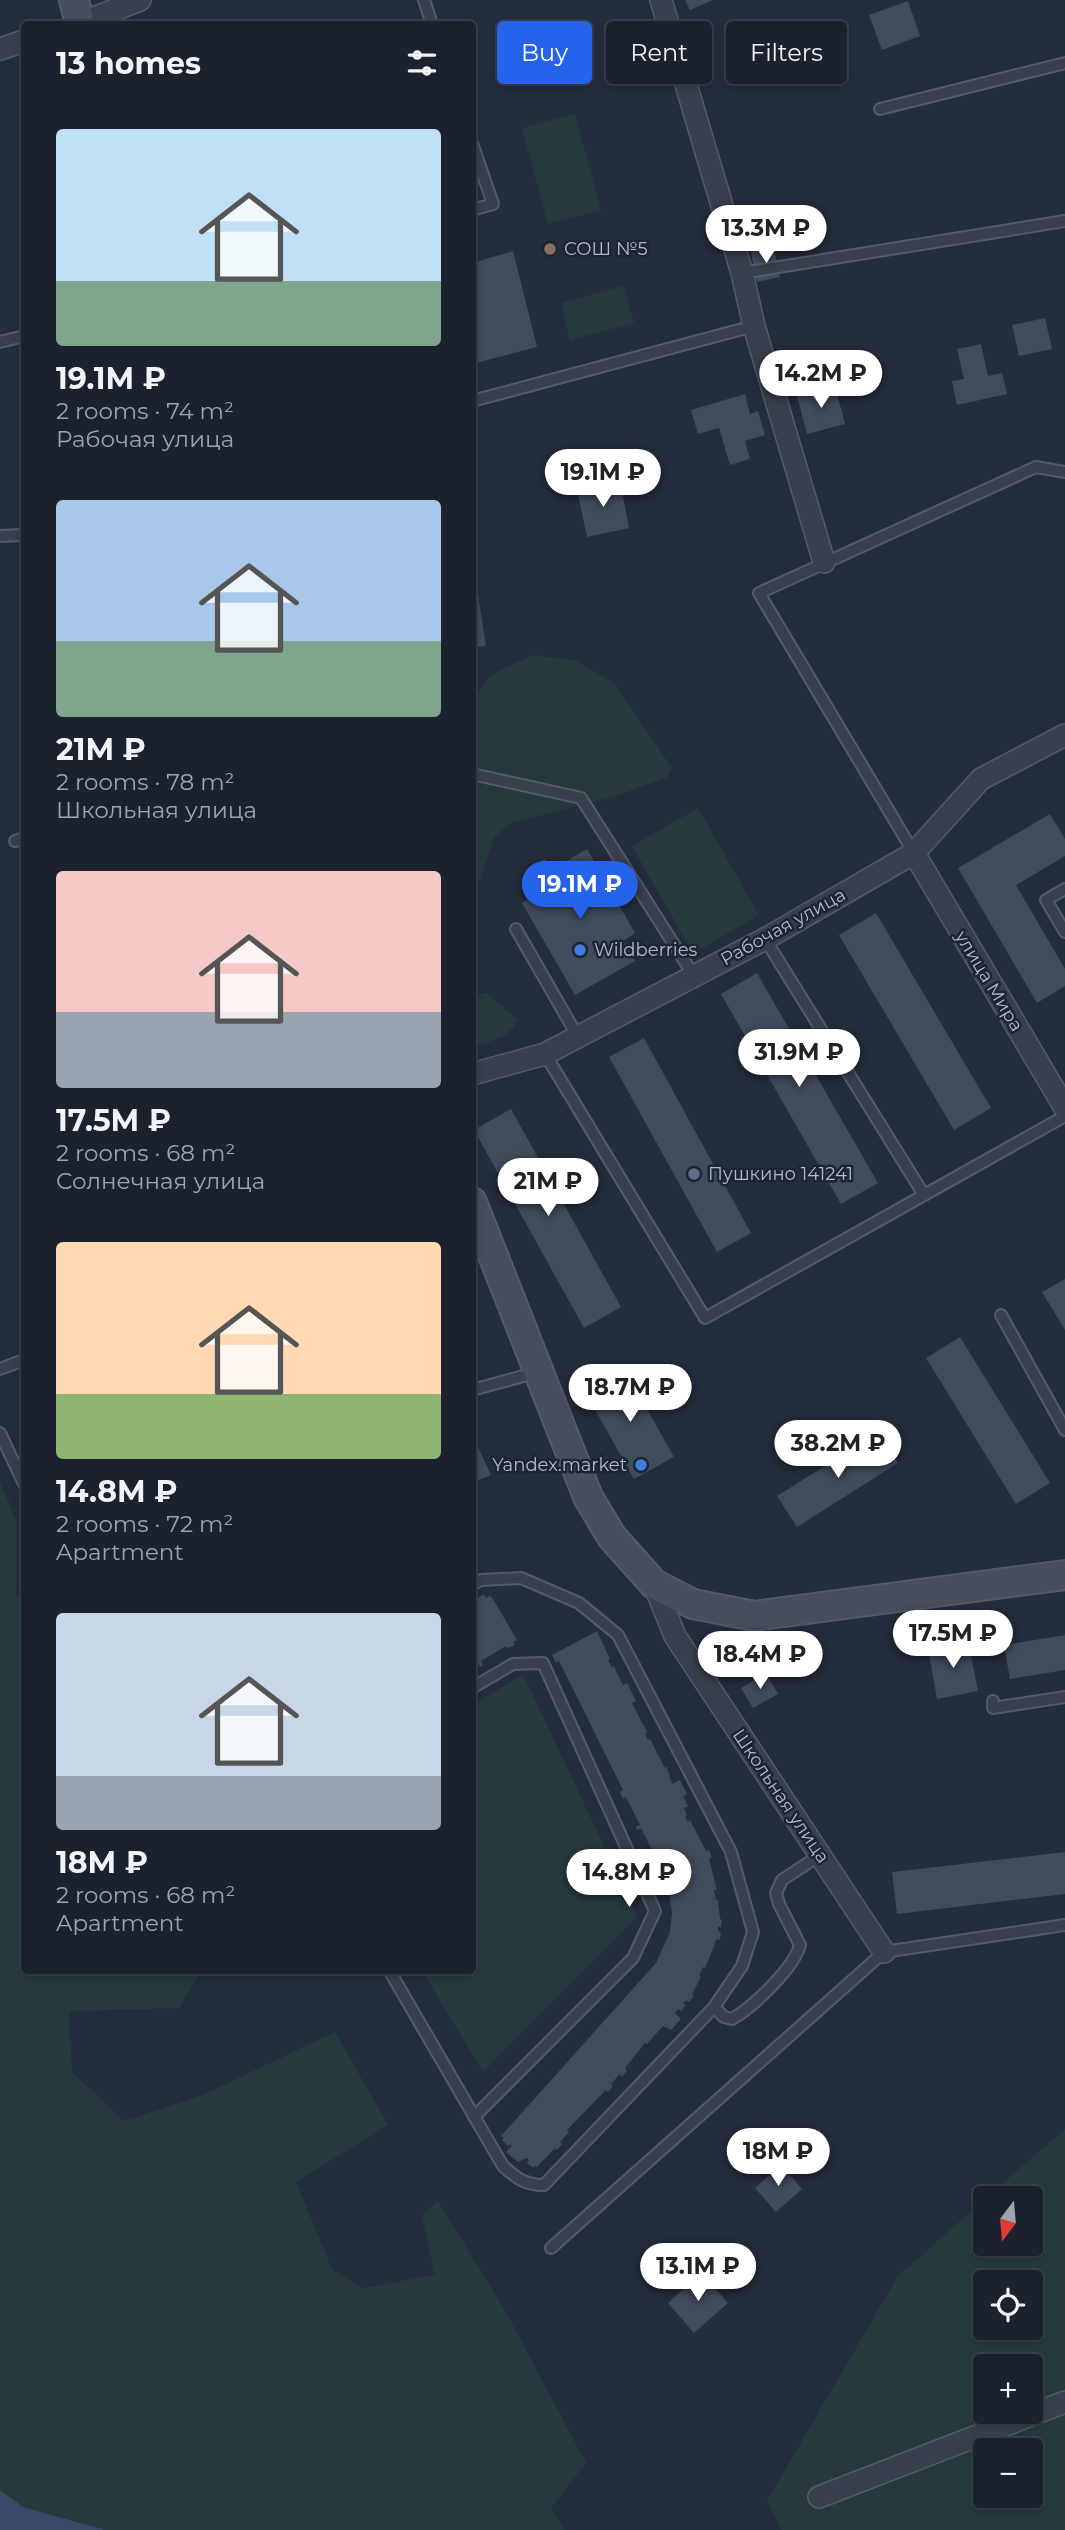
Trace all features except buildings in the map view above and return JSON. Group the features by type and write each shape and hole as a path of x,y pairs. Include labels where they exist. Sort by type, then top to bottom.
{"street":[{"path":"74,0 78,21"},
{"path":"87,21 140,0"},
{"path":"661,0 824,562"},
{"path":"0,49 21,42"},
{"name":"Рабочая улица","path":"476,1073 545,1054 765,939 914,853 981,779 1065,735"},
{"name":"улица Мира","path":"914,853 1065,1108"},
{"name":"Школьная улица","path":"476,1212 588,1497 612,1537 654,1584 674,1636 884,1951"},
{"path":"654,1584 694,1604 754,1616 1065,1575"},
{"path":"819,2497 1065,2402"}],"lane":[{"path":"424,0 431,21"},
{"path":"880,109 1065,63"},
{"path":"476,155 493,204 476,209"},
{"path":"742,272 1065,221"},
{"path":"476,400 754,326"},
{"path":"0,342 21,337"},
{"path":"914,853 759,593 1036,467 1065,472"},
{"path":"0,536 21,535"},
{"path":"476,775 581,798 694,976"},
{"path":"1065,889 1046,900 1065,932"},
{"path":"516,929 578,1037"},
{"path":"765,939 924,1195"},
{"path":"545,1054 705,1318 1065,1116"},
{"path":"1001,1315 1065,1430"},
{"path":"0,1369 21,1361"},
{"path":"476,1389 538,1372"},
{"path":"0,1433 21,1478"},
{"path":"391,1974 503,2166 516,2178 531,2185 544,2185 714,2007 742,1966 753,1933 731,1852 618,1635 579,1602 521,1578 481,1580 476,1583"},
{"path":"474,2117 633,1958 655,1911 543,1663 513,1664 476,1686"},
{"path":"993,1701 993,1708 1065,1697"},
{"path":"714,2007 724,2017 732,2019 781,1975 798,1955 800,1945 796,1933 784,1914 776,1893 782,1880 820,1855"},
{"path":"551,2248 884,1951 1065,1925"}],"green space":[{"path":"575,114 601,210 548,224 522,128"},
{"path":"624,286 634,323 570,340 561,303"},
{"path":"532,655 575,660 615,684 672,768 666,778 612,797 511,823 494,837 481,879 476,886 476,694 491,675"},
{"path":"698,808 759,915 693,953 632,846"},
{"path":"487,993 518,1020 505,1035 476,1046 476,995"},
{"path":"0,1482 17,1522 16,1595 21,1596 21,1974 199,1974 179,2008 69,2011 72,2072 124,2121 203,2095 335,2032 388,2125 296,2182 332,2269 362,2288 435,2275 422,2216 438,2201 507,2314 586,2463 551,2508 564,2530 105,2530 23,2507 0,2490"},
{"path":"523,1674 637,1916 483,2072 424,1974 476,1974 476,1703"},
{"path":"1065,2129 1065,2530 782,2530 767,2501 898,2276 973,2210 973,2256 1043,2256 1043,2186 1000,2186"}],"water":[{"path":"0,2490 23,2507 105,2530 0,2530"}],"place":[{"name":"СОШ №5","path":"550,249"},
{"name":"Wildberries","path":"580,950"},
{"name":"Пушкино 141241","path":"694,1174"},
{"name":"Yandex.market","path":"641,1465"}]}
